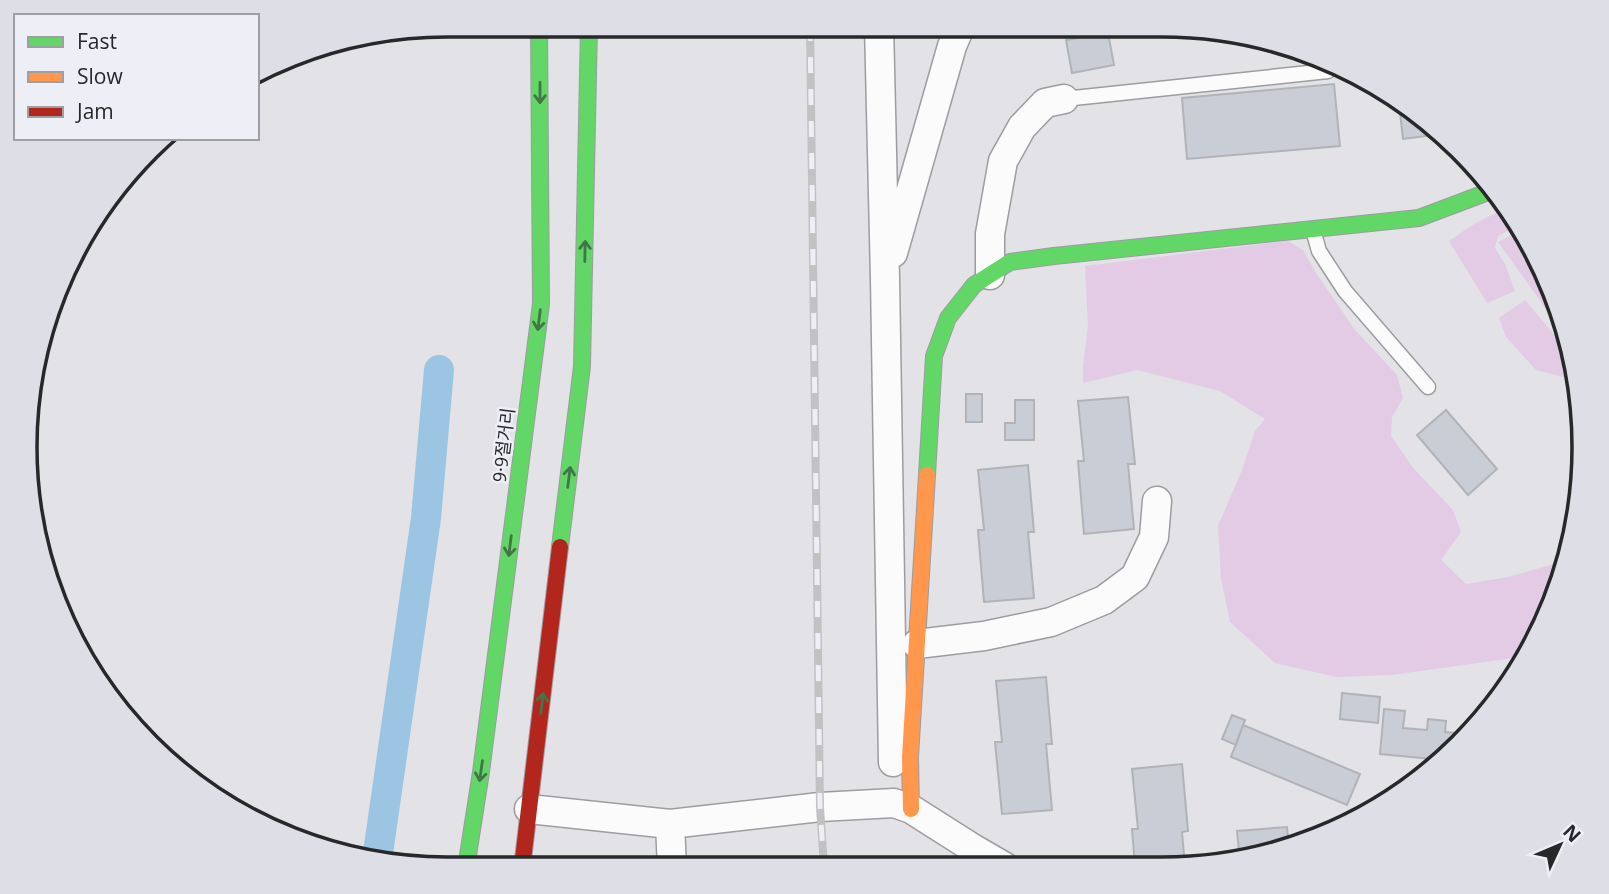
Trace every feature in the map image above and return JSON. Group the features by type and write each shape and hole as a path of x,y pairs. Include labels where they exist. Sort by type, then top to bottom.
{"main road":[{"name":"9·9절거리","path":"468,857 541,303 539,37"},
{"path":"523,857 582,366 589,37"},
{"path":"903,806 910,757 934,356 948,318 974,285 1010,262 1419,218 1484,194"}],"street":[{"path":"879,37 903,806"},
{"path":"885,279 956,37"},
{"path":"990,275 990,234 1003,161 1022,127 1045,103 1064,99"},
{"path":"917,643 984,636 1051,622 1104,600 1135,577 1154,537 1157,501"},
{"path":"529,809 670,824 820,807 903,806 988,857"},
{"path":"670,824 672,857"}],"lane":[{"path":"1064,99 1326,71"},
{"path":"1313,229 1319,251 1345,291 1427,387"}],"shaded area":[{"path":"1498,212 1510,230 1498,236 1495,248 1505,264 1515,291 1487,303 1449,241"},
{"path":"1513,235 1530,266 1550,314 1498,242"},
{"path":"1287,241 1303,250 1355,330 1397,375 1403,398 1392,417 1391,436 1414,469 1453,510 1461,532 1441,560 1466,584 1508,577 1555,564 1541,604 1513,658 1392,675 1336,677 1275,663 1230,622 1221,578 1218,526 1255,431 1265,419 1220,391 1137,370 1083,383 1088,326 1085,266"},
{"path":"1525,300 1557,338 1566,378 1536,370 1506,337 1499,318"}],"building":[{"path":"1109,37 1114,65 1072,73 1066,40"},
{"path":"1334,84 1340,146 1187,159 1182,98"},
{"path":"1400,113 1428,136 1403,139"},
{"path":"966,394 982,394 982,422 966,422"},
{"path":"1128,397 1135,464 1128,464 1134,529 1084,534 1078,461 1084,461 1078,401"},
{"path":"1015,400 1034,400 1034,440 1005,440 1005,423 1015,423"},
{"path":"1446,410 1497,469 1468,495 1417,435"},
{"path":"1028,465 1034,532 1028,532 1034,598 984,602 978,530 984,530 978,470"},
{"path":"1046,677 1052,744 1046,744 1052,810 1002,814 995,742 1002,742 996,681"},
{"path":"1342,693 1380,697 1378,723 1340,719"},
{"path":"1384,709 1405,711 1403,728 1427,730 1428,719 1446,721 1445,732 1456,733 1428,759 1380,754"},
{"path":"1232,715 1245,720 1236,745 1222,739"},
{"path":"1243,725 1360,774 1347,805 1231,757"},
{"path":"1182,764 1188,831 1182,832 1184,856 1134,857 1132,829 1138,829 1132,769"},
{"path":"1287,827 1288,837 1239,850 1237,831"}],"waterway":[{"path":"378,851 426,518 439,370"}],"railway":[{"path":"810,37 820,807 823,857"}],"traffic: fast":[{"path":"468,857 541,304 539,37"},
{"path":"560,547 582,366 589,37"},
{"path":"927,475 934,356 948,318 974,285 1010,262 1419,218 1484,194"}],"traffic: slow":[{"path":"911,809 910,757 927,475"}],"traffic: jam":[{"path":"523,857 560,547"}]}
